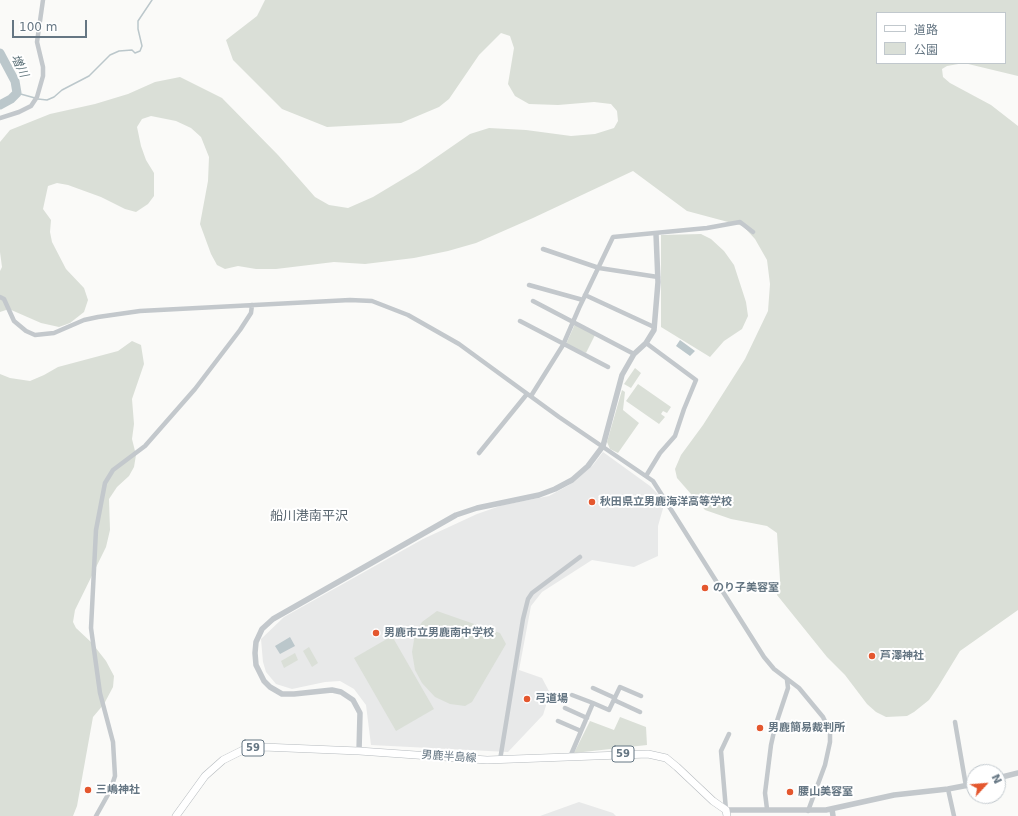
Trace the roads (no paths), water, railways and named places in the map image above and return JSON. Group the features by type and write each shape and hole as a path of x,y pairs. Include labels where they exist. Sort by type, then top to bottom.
{"main road":[{"name":"男鹿半島線","path":"176,816 212,769 223,760 247,748 263,747 359,751 500,760 648,754 659,755 677,766 726,813"}],"street":[{"path":"0,118 20,112 31,106 37,97 43,76 43,67 37,42 43,0"},
{"path":"480,453 529,395 563,345 582,300 613,237 707,228 740,222 753,232"},
{"path":"359,751 360,713 353,700 341,692 332,690 282,694 270,687 264,681 256,665 255,653 256,642 262,628 273,618 456,515 477,508 539,495 555,490 572,480 588,466 603,446 622,375 634,354 646,343 654,327 658,278 656,234"},
{"path":"543,249 599,268 658,278"},
{"path":"529,285 582,300"},
{"path":"585,295 654,327"},
{"path":"0,297 4,299 14,321 26,331 35,335 54,333 84,320 140,311 350,300 372,301 384,305 408,315 459,344 559,417 653,481 673,510 764,657 787,680 793,682 823,716 830,732 830,742 825,765 808,811"},
{"path":"533,301 634,354"},
{"path":"96,816 110,791 115,776 113,742 100,693 91,628 96,530 104,483 114,470 145,446 195,389 240,330 251,313 252,305"},
{"path":"520,321 563,345 608,367"},
{"path":"646,343 696,380 675,436 660,453 646,476"},
{"path":"500,760 523,619 528,599 532,593 580,557"},
{"path":"767,809 765,793 769,758 775,726 788,688 787,680"},
{"path":"572,695 609,710 620,687 641,696"},
{"path":"593,688 640,712"},
{"path":"570,758 594,703"},
{"path":"565,708 587,718"},
{"path":"558,721 581,731"},
{"path":"729,734 721,751 726,813 767,809 808,811 832,809 894,795 966,786 955,722"},
{"path":"1006,776 1018,773"},
{"path":"948,789 954,816"},
{"path":"832,809 834,816"}],"waterway":[{"path":"38,99 47,100 54,97 62,90 89,76 110,55 119,51 132,50 135,53 140,51 142,46 138,29 138,21 152,0"},
{"name":"増川","path":"0,53 15,81 17,93 11,99 0,105"},
{"path":"17,93 35,98"}],"place":[{"name":"秋田県立男鹿海洋高等学校","path":"592,502"},
{"name":"のり子美容室","path":"705,588"},
{"name":"男鹿市立男鹿南中学校","path":"376,633"},
{"name":"芦澤神社","path":"872,656"},
{"name":"弓道場","path":"527,699"},
{"name":"男鹿簡易裁判所","path":"760,728"},
{"name":"三嶋神社","path":"88,790"},
{"name":"腰山美容室","path":"790,792"}],"district":[{"name":"船川港南平沢","path":"309,517"}]}
